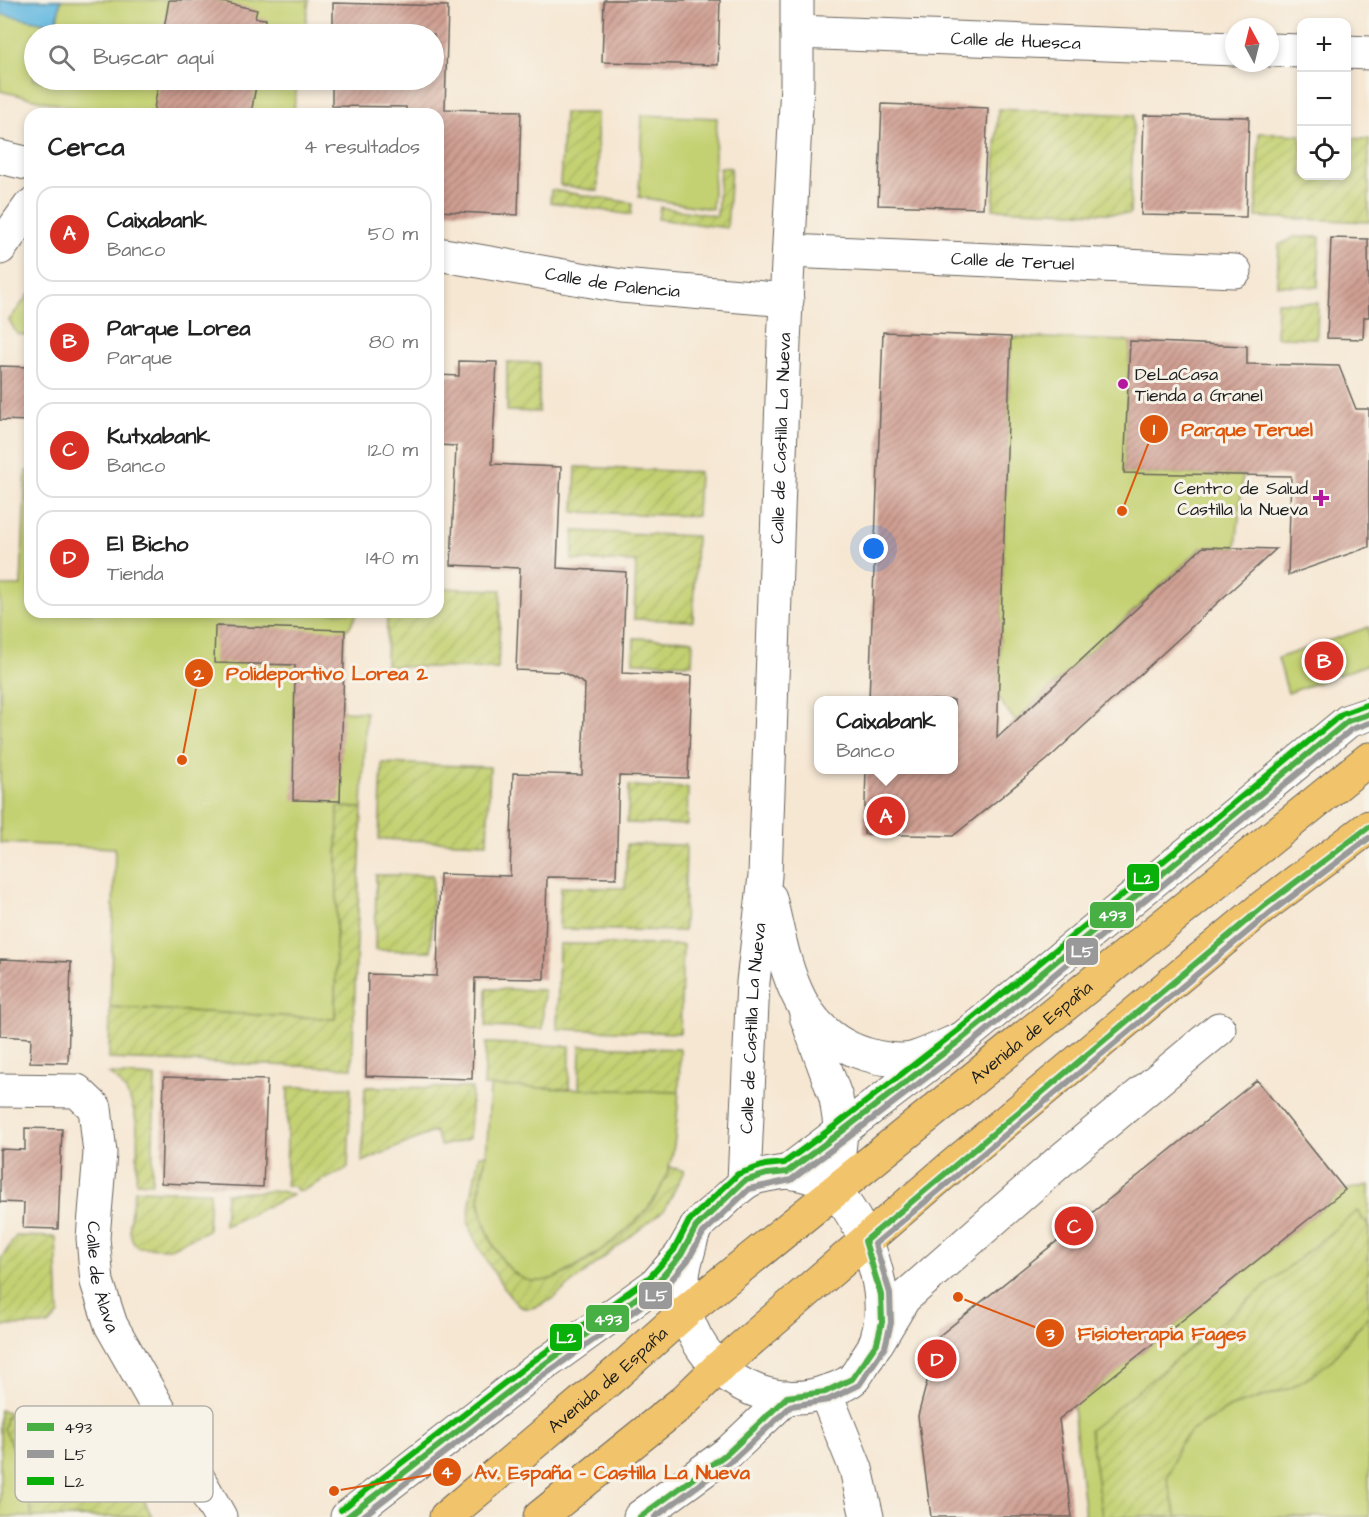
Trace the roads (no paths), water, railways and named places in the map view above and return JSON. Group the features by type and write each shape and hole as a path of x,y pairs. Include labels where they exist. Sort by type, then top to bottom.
{"main road":[{"name":"Avenida de España","path":"446,1517 618,1372 685,1312 835,1192 985,1067 1369,759"},
{"path":"540,1517 684,1401 718,1368 866,1241 1264,906 1369,827"}],"street":[{"name":"Calle de Huesca","path":"797,16 1225,48"},
{"name":"Calle de Castilla La Nueva","path":"744,1181 753,982 765,876 797,84 797,16"},
{"path":"1279,50 1297,51"},
{"path":"1351,52 1369,53"},
{"path":"0,157 24,163"},
{"path":"0,248 24,214"},
{"name":"Calle de Teruel","path":"789,251 1235,271"},
{"name":"Calle de Palencia","path":"444,255 621,286 787,300"},
{"name":"Avenida de España","path":"788,1172 963,1038 1348,721 1369,714"},
{"name":"Calle de Castilla La Nueva","path":"765,876 788,973 836,1098 841,1132 835,1192"},
{"name":"Calle de Castilla La Nueva","path":"804,1011 823,1030 849,1049 879,1058 913,1059 963,1038"},
{"path":"867,1517 856,1469 825,1392 852,1379 878,1343 904,1298 1060,1161 1220,1029"},
{"name":"Calle de Álava","path":"0,1090 77,1091 95,1108 100,1153 93,1238 97,1282 111,1325 157,1406"},
{"name":"Avenida de España","path":"347,1517 535,1371 656,1284 681,1255 696,1227 744,1181 767,1174 788,1172 809,1175 835,1192 866,1241 881,1295 882,1322 878,1343"},
{"name":"Avenida de España","path":"696,1227 684,1268 685,1312 697,1342 718,1368 750,1389 787,1397 825,1392"},
{"path":"640,1517 729,1452 787,1397"},
{"name":"Calle de Álava","path":"211,1502 220,1517"}],"water":[{"path":"0,0 61,0 56,24 0,14"}],"place":[{"name":"DeLaCasa Tienda a Granel","path":"1123,384"},
{"name":"Centro de Salud Castilla la Nueva","path":"1321,498"},
{"name":"Parque Teruel","path":"1122,511"},
{"name":"Parque Lorea","path":"1324,661"},
{"name":"Polideportivo Lorea 2","path":"182,760"},
{"name":"Caixabank","path":"886,816"},
{"name":"Kutxabank","path":"1074,1226"},
{"name":"Fisioterapia Fages","path":"958,1297"},
{"name":"El Bicho","path":"937,1359"},
{"name":"Av. España - Castilla La Nueva","path":"334,1491"}]}
